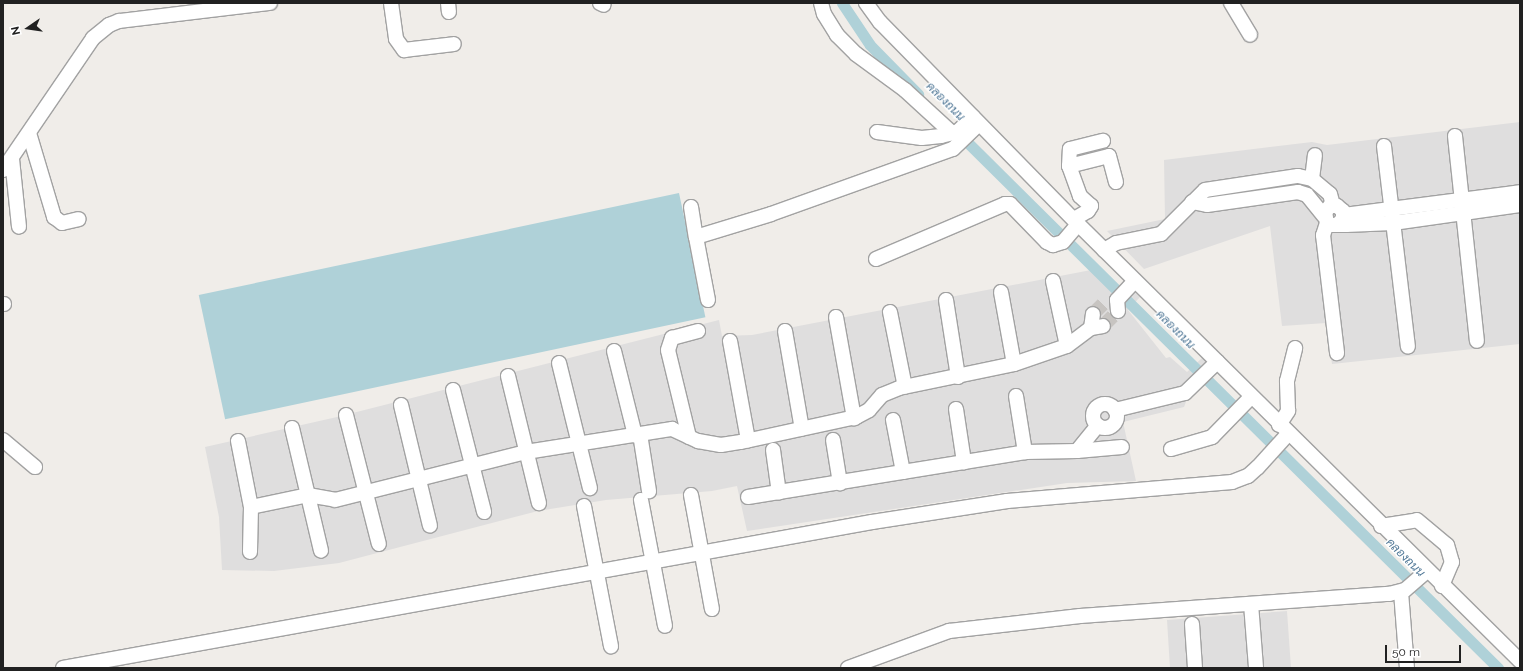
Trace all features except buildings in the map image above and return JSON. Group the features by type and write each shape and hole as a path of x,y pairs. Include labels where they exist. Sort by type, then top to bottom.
{"street":[{"path":"3,170 12,159 93,38 109,25 119,21 270,3"},
{"path":"391,3 396,39 404,50 454,44"},
{"path":"821,3 824,14 837,34 856,54 905,90 957,136"},
{"path":"866,3 880,22 974,123 1075,224 1104,250 1133,284 1210,362 1381,526 1424,573 1442,586 1520,661"},
{"path":"1230,3 1250,35"},
{"path":"696,237 898,170 957,136 974,123"},
{"path":"877,132 922,138 957,136"},
{"path":"29,133 54,217 62,223 79,219"},
{"path":"1454,136 1477,341"},
{"path":"876,258 1005,204 1010,204 1047,242 1053,245 1063,242 1075,224 1091,206 1080,196 1069,166 1070,149 1103,141"},
{"path":"1384,146 1408,347"},
{"path":"1312,179 1315,155"},
{"path":"1069,166 1109,156 1116,182"},
{"path":"12,159 19,227"},
{"path":"1104,250 1116,242 1161,234 1205,190 1298,176 1312,179 1330,194 1333,217 1323,235 1337,354"},
{"path":"1192,202 1207,205 1298,192 1307,195 1333,217 1393,223 1520,192"},
{"path":"1333,217 1392,208 1462,205 1520,205"},
{"path":"691,207 708,300"},
{"path":"1053,281 1067,346"},
{"path":"1116,302 1133,284"},
{"path":"1001,292 1014,364"},
{"path":"946,300 958,377"},
{"path":"890,312 905,388"},
{"path":"251,507 308,495 335,500 472,467 526,452 580,442 672,429 698,441 721,445 854,418 869,410 882,395 905,388 1014,364 1067,346 1097,327 1093,314"},
{"path":"836,317 854,418"},
{"path":"689,437 668,350 672,338 698,330"},
{"path":"785,331 802,429"},
{"path":"730,341 748,440"},
{"path":"63,668 702,552 1007,501 1232,482 1248,476 1269,457 1283,433 1288,411 1287,381 1295,348"},
{"path":"614,351 637,434 652,561 665,626"},
{"path":"1115,410 1169,396 1191,381 1210,362"},
{"path":"559,363 580,442 590,488"},
{"path":"508,376 539,503"},
{"path":"453,390 484,512"},
{"path":"1016,396 1025,452"},
{"path":"1171,449 1212,437 1249,399"},
{"path":"1107,404 1115,410 1117,415 1112,425 1108,427 1098,426 1093,416 1097,407 1107,404"},
{"path":"401,405 430,526"},
{"path":"956,409 964,462"},
{"path":"346,415 379,544"},
{"path":"893,420 903,472"},
{"path":"1077,451 1098,426"},
{"path":"292,428 321,551"},
{"path":"3,440 35,467"},
{"path":"833,440 840,483"},
{"path":"238,441 251,507 250,552"},
{"path":"748,496 779,493 1025,452 1122,448"},
{"path":"773,450 779,493"},
{"path":"691,495 712,609"},
{"path":"584,506 611,646"},
{"path":"1381,526 1417,520 1447,544 1452,562 1442,586"},
{"path":"848,668 949,631 1080,616 1252,604 1403,591 1424,573"},
{"path":"1403,591 1407,668"},
{"path":"1252,604 1256,668"},
{"path":"1192,624 1195,668"}],"shaded area":[{"path":"1520,122 1520,344 1332,364 1326,323 1282,326 1270,226 1144,269 1107,231 1165,219 1164,160 1312,142 1327,145"},
{"path":"1091,270 1115,294 1125,284 1140,297 1128,310 1166,358 1170,357 1187,372 1203,357 1215,371 1187,399 1184,407 1123,422 1136,481 1067,483 747,531 737,486 712,491 606,500 538,511 339,563 274,571 222,570 219,517 205,447 337,417 719,320 722,336 752,335"},
{"path":"1287,611 1291,668 1170,668 1167,620"}],"water":[{"path":"679,193 705,317 225,419 199,295"}],"waterway":[{"name":"คลองถนน","path":"842,3 870,45 918,94"},
{"name":"คลองถนน","path":"959,134 1498,668"}],"tunnel":[{"path":"1093,314 1107,300"},
{"path":"1103,326 1118,311"}]}
